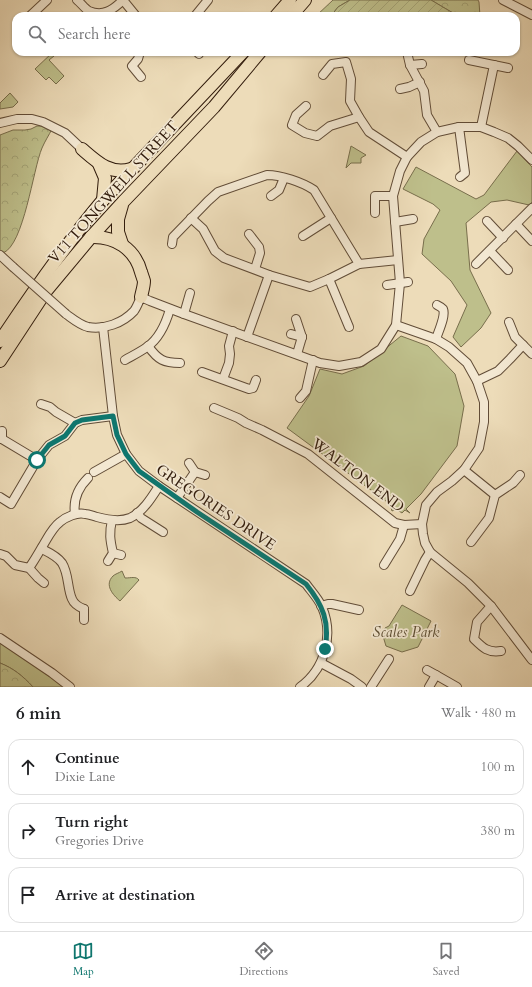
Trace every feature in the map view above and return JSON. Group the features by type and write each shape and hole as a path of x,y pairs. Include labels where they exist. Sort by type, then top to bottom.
{"highway":[{"path":"280,12 290,0"},
{"path":"294,12 305,0"},
{"name":"V11 TONGWELL STREET","path":"0,341 37,286 103,200 239,56"},
{"name":"V11 TONGWELL STREET","path":"0,361 46,291 123,202 214,107 257,56"},
{"path":"82,149 99,164 114,170 131,170"},
{"path":"99,164 105,178 103,200"},
{"path":"122,244 118,232 118,219 123,202"},
{"path":"92,237 111,239 122,244 131,252 139,263 144,281 141,297"}],"street":[{"path":"34,12 47,0"},
{"path":"78,0 92,12"},
{"path":"109,12 123,0 133,12"},
{"path":"198,12 208,0"},
{"path":"503,0 532,14"},
{"path":"139,56 132,66 140,77"},
{"path":"408,56 410,65 424,91 427,115 437,132"},
{"path":"469,60 508,68"},
{"path":"323,76 332,64 346,62 351,79 350,101 359,117 369,132 407,158"},
{"path":"410,65 422,64"},
{"path":"481,127 494,65"},
{"path":"400,89 420,82"},
{"path":"306,106 296,115 292,125 304,133 317,136 330,126 359,117"},
{"path":"0,123 17,119 32,119 43,122 65,133 82,149"},
{"path":"459,127 465,174"},
{"path":"0,255 66,314 78,323 88,327 103,327 116,324 127,318 135,310 141,297 247,337 314,360 340,366 361,362 381,349 396,325 404,283 398,260 394,196 400,171 407,158 421,142 437,132 459,127 481,127 508,138 532,160"},
{"path":"172,244 173,237 218,192 267,175 275,175 307,186 314,190 359,264"},
{"path":"271,196 279,190 284,178"},
{"path":"375,213 375,196 394,196"},
{"path":"476,264 532,208"},
{"path":"191,218 203,229 215,251 224,258 310,287 359,264 398,260"},
{"path":"303,236 331,218"},
{"path":"395,222 413,219"},
{"path":"487,221 502,238"},
{"path":"516,224 530,243"},
{"path":"249,234 259,247 260,252 254,269"},
{"path":"490,251 507,270"},
{"path":"247,337 269,274"},
{"path":"329,279 346,324"},
{"path":"387,285 404,283"},
{"path":"184,314 190,293"},
{"path":"436,339 444,316 443,310 437,305"},
{"path":"125,360 148,346 158,335 170,309"},
{"path":"296,319 302,337 297,354"},
{"path":"509,322 515,337 532,354"},
{"path":"396,325 436,339 449,347 467,363 477,381 484,402 484,422 478,448 464,470 452,482 437,492 426,505 422,524 425,543 430,552 468,583 491,606 532,660"},
{"name":"GREGORIES DRIVE","path":"103,327 113,416 117,435 126,454 139,471 159,486 306,584 321,606 327,626 325,649 321,663 313,675 300,687"},
{"path":"223,379 229,363 229,346 233,331"},
{"path":"291,334 302,337"},
{"path":"477,381 498,371 523,345"},
{"path":"148,346 160,359 172,363 180,363"},
{"path":"300,398 306,391 314,360"},
{"path":"202,372 249,389 253,388 256,380"},
{"path":"41,404 50,407 75,423"},
{"name":"WALTON END","path":"214,408 238,418 308,454 395,523 404,525 422,524"},
{"path":"0,497 11,504 37,460 49,445 65,436 75,423 82,420 113,416"},
{"path":"1,437 37,460"},
{"path":"75,514 75,498 83,483 91,475 126,454"},
{"path":"189,463 195,472 205,475"},
{"path":"464,470 495,495"},
{"path":"177,498 195,472"},
{"path":"471,542 489,518 495,495 513,484 520,475"},
{"path":"29,568 58,522 75,514 85,513 99,518 112,520 131,518 144,507 159,486"},
{"path":"137,513 163,532"},
{"path":"108,561 117,554 110,540 109,532 112,520"},
{"path":"384,565 400,539 404,525"},
{"path":"42,548 62,563 72,600 77,605 87,607 84,620"},
{"path":"410,591 430,552"},
{"path":"0,554 6,556 16,565 29,568 44,583"},
{"path":"321,606 332,604 359,610"},
{"path":"491,606 477,622 474,639 482,647 494,652 501,651"},
{"path":"0,638 70,687"},
{"path":"371,687 389,659"},
{"path":"321,663 362,687"},
{"path":"427,670 457,687"},
{"path":"429,687 436,675"}],"green space":[{"path":"333,0 350,0 338,7 334,12 320,12"},
{"path":"350,0 431,0 451,12 334,12 338,7"},
{"path":"431,0 478,0 479,2 480,12 451,12"},
{"path":"49,56 54,56 49,60 64,76 56,84 49,77 46,80 35,69"},
{"path":"10,93 18,102 13,107 0,109 0,103"},
{"path":"37,126 52,129 43,145 17,236 10,247 3,253 0,251 0,135 13,130 31,129"},
{"path":"351,146 366,155 361,158 361,163 351,163 346,168"},
{"path":"517,151 532,167 532,202 529,205 507,200 491,202 466,223 470,270 491,313 481,328 461,347 453,337 467,305 451,281 422,254 424,239 440,210 433,204 403,189 416,167 476,199 484,195"},
{"path":"401,336 428,346 455,374 464,406 457,446 421,494 406,509 410,513 405,510 402,513 396,509 392,511 390,504 287,428 309,396 320,369 342,374 364,366"},
{"path":"122,571 125,578 135,578 139,580 120,601 110,590 109,583 113,576"},
{"name":"Scales Park","path":"402,605 431,621 418,647 402,652 386,646 383,636 385,628 389,626"},
{"path":"0,643 24,658 64,687 33,687 18,673 0,663"},
{"path":"0,663 18,673 33,687 0,687"}],"route":[{"path":"37,460 49,445 65,436 75,423 82,420 113,416 117,435 126,454 139,471 197,512 306,584 321,606 324,615 327,626 325,649"}]}
